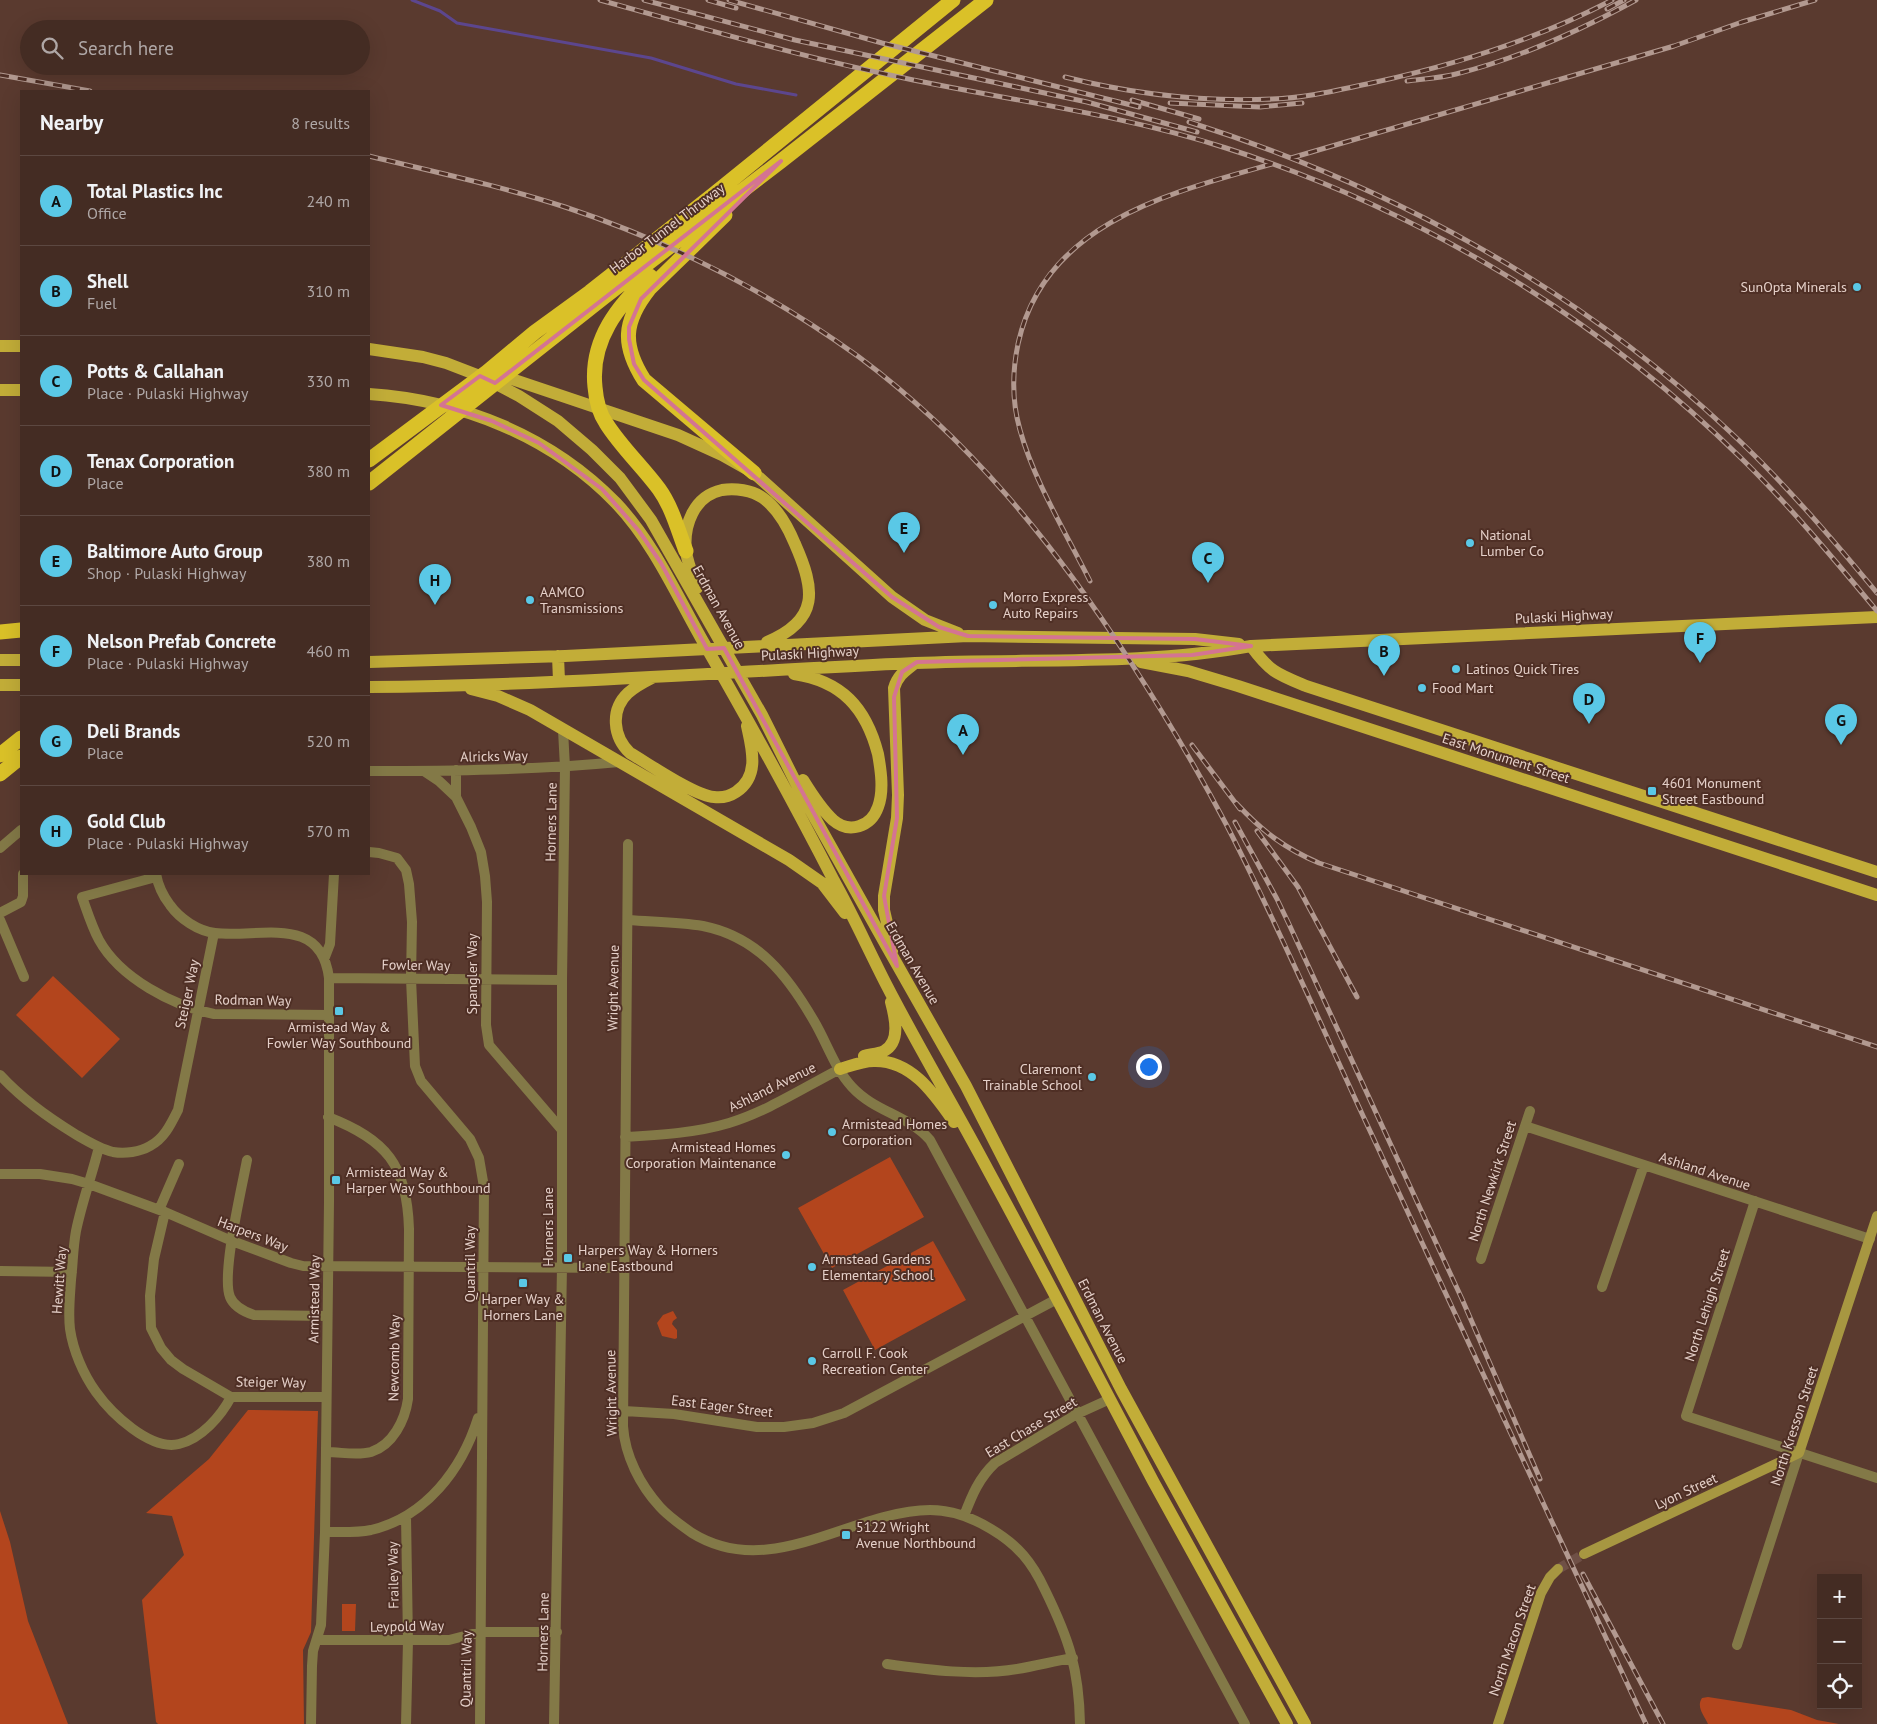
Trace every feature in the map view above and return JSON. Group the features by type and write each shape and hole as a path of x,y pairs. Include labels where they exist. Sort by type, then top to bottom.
{"highway":[{"name":"Harbor Tunnel Thruway","path":"370,482 713,195 953,0"},
{"name":"Harbor Tunnel Thruway","path":"370,459 487,372 535,332 597,294 781,162 986,0"},
{"path":"686,551 672,511 659,489 604,421 594,375 596,356 602,336 628,308 781,162"},
{"path":"628,308 629,351 634,364 644,380 754,473"},
{"path":"0,755 20,739"},
{"path":"0,774 20,758"}],"main road":[{"path":"0,346 20,346"},
{"name":"Erdman Avenue","path":"370,349 422,357 446,363 485,378 518,396 558,421 592,450 620,478 651,520 762,715 802,795 966,1086 1121,1389 1305,1724"},
{"path":"446,363 477,369 530,384 686,438 722,455 754,473 898,602 925,620 968,636"},
{"path":"0,390 20,390"},
{"path":"370,394 424,400 492,421 539,443 602,489 639,530 661,563 684,608 745,714 888,987 1287,1724"},
{"path":"702,608 686,551 687,525 692,512 698,503 716,491 728,489 751,492 762,497 778,513 791,535 808,577 809,599 802,619 796,626 782,636 757,646"},
{"name":"Pulaski Highway","path":"370,687 457,686 916,662 1192,655 1251,646 1877,617"},
{"name":"Pulaski Highway","path":"370,662 558,656 968,636 1195,639 1251,646"},
{"name":"East Monument Street","path":"1251,646 1275,673 1306,686 1877,872"},
{"path":"558,656 559,681"},
{"name":"East Monument Street","path":"1122,658 1188,672 1238,686 1877,896"},
{"path":"0,660 20,660"},
{"path":"897,966 884,910 884,896 897,818 898,795 894,688 902,672 916,662"},
{"path":"762,715 810,792 832,820 848,827 864,825 870,821 879,806 881,778 875,743 869,726 861,713 852,700 825,682 808,676 767,670"},
{"path":"654,676 628,693 622,700 616,720 616,730 619,739 630,753 704,795 724,797 741,788 748,780 752,772 753,760 745,714"},
{"path":"0,685 20,685"},
{"path":"457,686 498,696 513,702 806,871 822,883 864,938"},
{"path":"840,1069 866,1055 884,1051 892,1043 895,1037 894,1010 888,987"},
{"path":"840,1069 874,1061 893,1065 912,1073 937,1098 988,1170"}],"street":[{"name":"Horners Lane","path":"554,1724 562,1267 562,980 565,767 563,730"},
{"name":"Alricks Way","path":"370,771 424,772 565,767 619,762"},
{"name":"Spangler Way","path":"456,770 456,797"},
{"name":"Spangler Way","path":"424,772 438,781 456,797 475,835 481,852 485,876 486,1025 489,1045 562,1130"},
{"path":"0,848 20,831"},
{"name":"Wright Avenue","path":"628,844 624,1431 626,1447 633,1466 651,1497 666,1514 680,1525 713,1544 731,1549 755,1551 796,1545 882,1518 917,1511 945,1512 964,1516 1002,1536 1027,1557 1056,1611 1073,1658 1078,1686 1080,1724"},
{"name":"Quantril Way","path":"370,852 397,858 406,870 412,922 411,979 414,1058 417,1072 421,1081 470,1140 479,1158 484,1187 480,1724"},
{"path":"0,913 21,902 23,896 23,875"},
{"name":"Armistead Way","path":"311,1724 313,1651 321,1625 325,1532 329,978 325,957 330,944 334,875"},
{"path":"156,876 162,892 173,910 190,923 214,933 297,936 314,943 325,957"},
{"name":"Rodman Way","path":"156,876 82,897 99,940 122,968 151,990 214,1014 329,1015"},
{"path":"0,920 24,977"},
{"path":"628,920 679,923 706,927 743,941 760,952 792,984 851,1086 862,1097 882,1110 907,1121 922,1131 930,1140 1245,1724"},
{"name":"Steiger Way","path":"99,1146 113,1152 139,1150 150,1146 164,1134 178,1110 214,933"},
{"name":"Fowler Way","path":"329,978 562,980"},
{"name":"Ashland Avenue","path":"625,1137 696,1130 728,1124 768,1107 840,1069"},
{"path":"0,1075 27,1101 50,1119 99,1146"},
{"name":"North Newkirk Street","path":"1482,1259 1530,1112"},
{"name":"Newcomb Way","path":"327,1452 371,1452 386,1442 403,1421 406,1411 408,1386 409,1266 409,1212 402,1179 387,1154 376,1142 361,1131 328,1117"},
{"name":"Ashland Avenue","path":"1525,1126 1873,1240"},
{"name":"Hewitt Way","path":"99,1146 76,1231 69,1301 70,1328 75,1351 96,1392 126,1424 155,1441 167,1444 178,1444 194,1438 225,1409 231,1397"},
{"path":"247,1160 232,1241 228,1286 230,1297 238,1307 246,1313 254,1315 327,1316"},
{"name":"Steiger Way","path":"179,1164 162,1211 152,1276 150,1311 152,1334 171,1360 231,1397 326,1397"},
{"path":"1602,1287 1644,1165"},
{"name":"Harpers Way","path":"0,1174 40,1174 90,1184 291,1263 312,1266 625,1268"},
{"name":"North Lehigh Street","path":"1755,1201 1686,1416 1799,1453"},
{"name":"North Kresson Street","path":"1737,1645 1799,1453 1873,1240 1877,1216"},
{"path":"0,1271 72,1272"},
{"name":"East Eager Street","path":"624,1411 674,1414 757,1427 813,1424 844,1413 1057,1299"},
{"name":"East Chase Street","path":"964,1516 973,1491 995,1463 1077,1414 1110,1399"},
{"path":"325,1532 371,1530 406,1516 422,1505 455,1469 474,1430 481,1407"},
{"path":"1799,1453 1877,1478"},
{"name":"Lyon Street","path":"1584,1554 1799,1453"},
{"name":"Frailey Way","path":"406,1516 408,1641 406,1724"},
{"name":"North Macon Street","path":"1498,1724 1541,1593 1550,1577 1558,1569"},
{"name":"Leypold Way","path":"317,1640 449,1640 480,1632 557,1632"},
{"path":"887,1664 933,1670 985,1671 1016,1669 1073,1658"}],"highlighted area":[{"path":"781,161 641,299 629,327 629,339 634,364 644,380 892,597 939,627 968,636 1195,639 1251,646 1192,655 917,662 902,672 894,697 897,818 884,896 897,966 724,648 707,649 661,563 639,531 602,489 539,443 492,421 441,405 480,376 495,383"}],"shaded area":[{"path":"53,976 120,1039 82,1078 16,1015"},
{"path":"890,1157 924,1217 832,1268 798,1208"},
{"path":"933,1241 966,1300 875,1350 843,1290"},
{"path":"673,1311 677,1318 672,1324 677,1330 677,1338 675,1339 662,1336 657,1323 663,1315"},
{"path":"248,1410 318,1411 311,1632 303,1650 304,1724 158,1724 156,1722 142,1600 184,1555 172,1516 146,1513 209,1459"},
{"path":"0,1511 10,1542 28,1621 68,1724 0,1724"},
{"path":"342,1604 356,1604 355,1631 342,1631"},
{"path":"1708,1697 1791,1710 1817,1720 1839,1724 1708,1724 1701,1711 1700,1701 1702,1698"}],"waterway":[{"path":"412,0 440,11 457,23 651,58 736,84 796,95"}],"tunnel":[{"path":"1558,1569 1584,1554"}],"railway":[{"path":"600,0 752,42 866,70 1106,117 1186,136 1297,173 1367,202 1435,235 1501,273 1565,314 1627,358 1685,406 1759,476 1811,533 1877,611"},
{"path":"644,0 795,40 1087,102 1197,132"},
{"path":"708,0 736,8"},
{"path":"729,0 882,43 1139,107"},
{"path":"1065,77 1167,96 1246,100 1298,97 1407,75 1497,49 1555,27 1612,0"},
{"path":"1607,9 1624,0"},
{"path":"1407,81 1450,75 1479,68 1525,52 1571,33 1636,0"},
{"path":"1291,158 1674,46 1742,22 1815,0"},
{"path":"0,75 84,90"},
{"path":"1132,100 1199,119"},
{"path":"1170,103 1260,107 1302,103"},
{"path":"1189,122 1263,147 1336,176 1407,209 1476,246 1543,286 1607,330 1669,378 1728,430 1805,509 1877,593"},
{"path":"370,156 492,186 565,207 643,236 754,290 825,333 899,389 937,422 973,458 1039,534 1070,574 1128,658 1179,740 1226,824 1282,939 1646,1724"},
{"path":"1090,581 1042,488 1026,449 1017,419 1014,398 1015,366 1018,344 1032,303 1054,269 1083,242 1116,220 1153,202 1193,187 1272,164"},
{"path":"1192,745 1240,809"},
{"path":"1236,803 1274,838 1319,863 1877,1047"},
{"path":"1235,822 1288,922 1462,1299 1540,1479"},
{"path":"1257,831 1298,887 1357,997"},
{"path":"1583,1574 1663,1724"}],"place":[{"name":"SunOpta Minerals","path":"1857,287"},
{"name":"National Lumber Co","path":"1470,543"},
{"name":"Baltimore Auto Group","path":"904,553"},
{"name":"Potts & Callahan","path":"1208,583"},
{"name":"AAMCO Transmissions","path":"530,600"},
{"name":"Gold Club","path":"435,605"},
{"name":"Morro Express Auto Repairs","path":"993,605"},
{"name":"Nelson Prefab Concrete","path":"1700,663"},
{"name":"Latinos Quick Tires","path":"1456,669"},
{"name":"Shell","path":"1384,676"},
{"name":"Food Mart","path":"1422,688"},
{"name":"Tenax Corporation","path":"1589,724"},
{"name":"Deli Brands","path":"1841,745"},
{"name":"Total Plastics Inc","path":"963,755"},
{"name":"4601 Monument Street Eastbound","path":"1652,791"},
{"name":"Armistead Way & Fowler Way Southbound","path":"339,1011"},
{"name":"Claremont Trainable School","path":"1092,1077"},
{"name":"Armistead Homes Corporation","path":"832,1132"},
{"name":"Armistead Homes Corporation Maintenance","path":"786,1155"},
{"name":"Armistead Way & Harper Way Southbound","path":"336,1180"},
{"name":"Harpers Way & Horners Lane Eastbound","path":"568,1258"},
{"name":"Armstead Gardens Elementary School","path":"812,1267"},
{"name":"Harper Way & Horners Lane","path":"523,1283"},
{"name":"Carroll F. Cook Recreation Center","path":"812,1361"},
{"name":"5122 Wright Avenue Northbound","path":"846,1535"}]}
